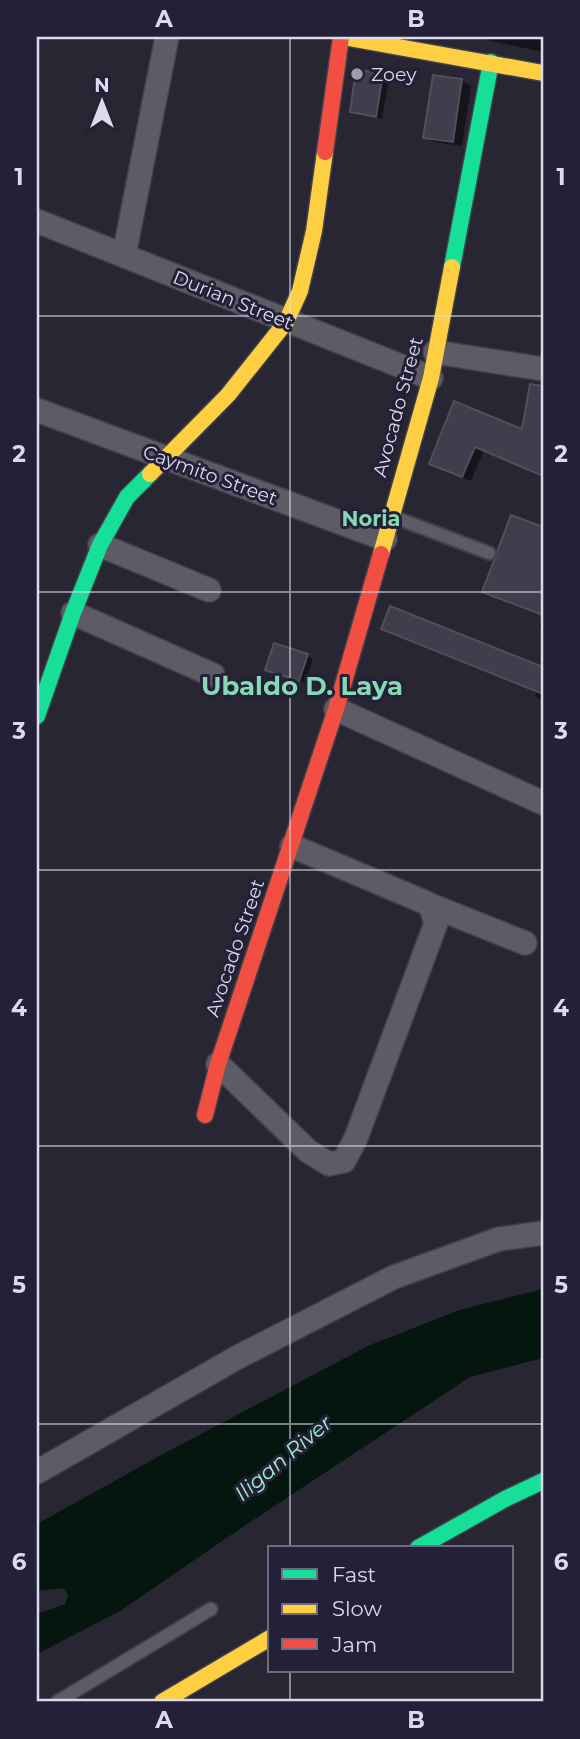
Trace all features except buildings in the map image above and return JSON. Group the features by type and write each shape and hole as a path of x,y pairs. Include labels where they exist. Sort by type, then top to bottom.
{"street":[{"path":"124,256 167,37"},
{"path":"37,716 73,612 100,545 127,497 228,395 286,322 300,290 314,230 342,37 543,73"},
{"name":"Avocado Street","path":"205,1115 218,1064 336,709 372,591 430,378 491,62"},
{"name":"Durian Street","path":"37,221 430,378"},
{"path":"435,352 543,369"},
{"name":"Caymito Street","path":"37,410 385,539"},
{"path":"100,545 209,590"},
{"path":"73,612 213,675"},
{"path":"336,709 543,803"},
{"path":"292,846 525,943"},
{"path":"218,1064 308,1151 329,1164 344,1161 356,1138 436,923 430,905"},
{"path":"37,1472 238,1357 394,1277 499,1239 543,1233"},
{"path":"422,1546 543,1481"},
{"path":"162,1702 268,1640"}],"lane":[{"path":"391,516 489,553"},
{"path":"57,1702 211,1609"}],"water":[{"name":"Iligan River","path":"543,1289 543,1358 470,1377 120,1611 37,1654 37,1614 65,1604 68,1596 64,1588 37,1591 37,1524 368,1346 459,1310"}],"traffic: fast":[{"path":"452,267 491,62"},
{"path":"37,716 100,545 127,497 150,474"},
{"path":"422,1546 543,1481"}],"traffic: slow":[{"path":"343,37 543,73"},
{"path":"150,474 228,395 286,322 300,291 314,231 325,152"},
{"path":"381,554 431,378 452,267"},
{"path":"162,1702 268,1639"}],"traffic: jam":[{"path":"325,152 341,37"},
{"path":"205,1115 218,1064 336,709 381,554"}],"place":[{"name":"Zoey","path":"357,74"}],"district":[{"name":"Noria","path":"371,518"},
{"name":"Ubaldo D. Laya","path":"302,686"}]}
